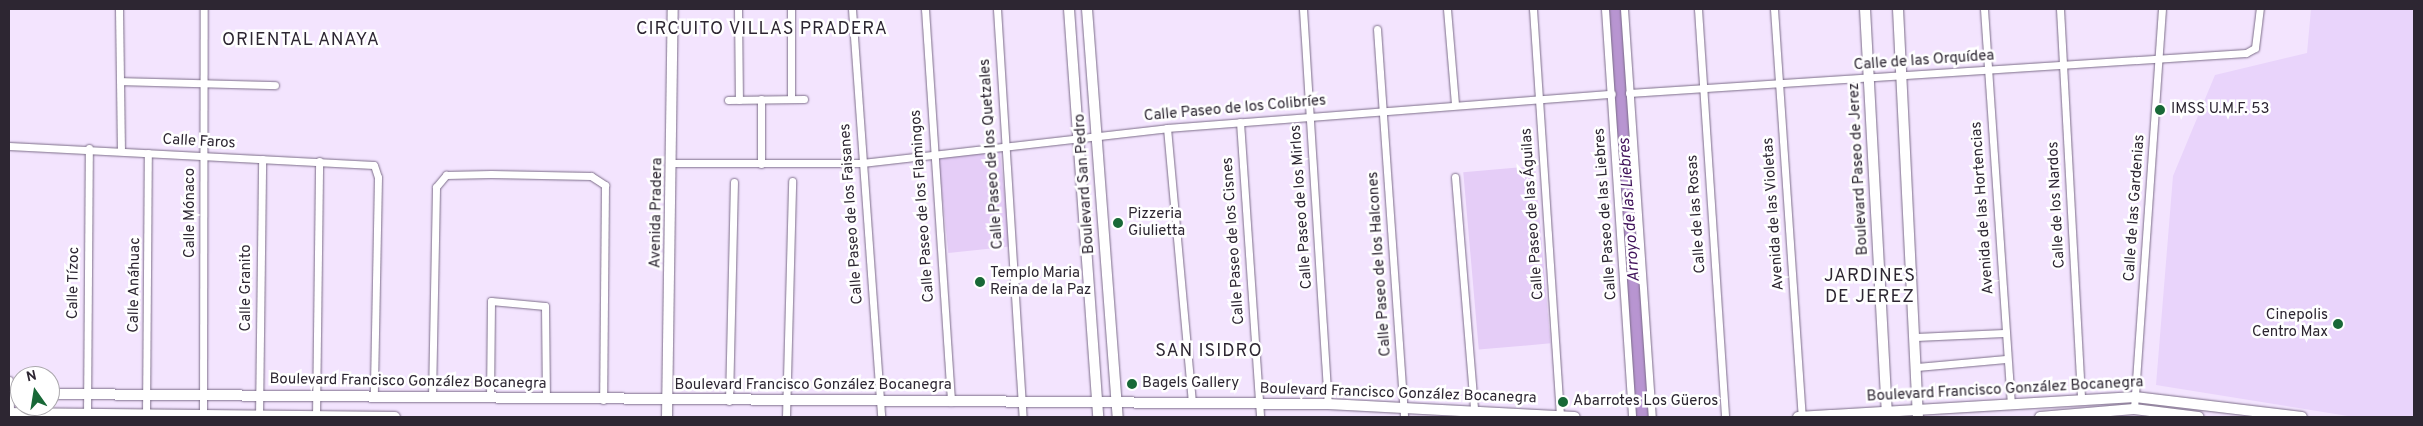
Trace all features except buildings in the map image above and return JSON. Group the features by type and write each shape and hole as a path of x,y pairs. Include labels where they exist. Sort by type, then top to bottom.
{"main road":[{"name":"Avenida Pradera","path":"667,417 673,163 673,9"},
{"name":"Boulevard San Pedro","path":"1069,9 1098,417"},
{"name":"Boulevard San Pedro","path":"1088,9 1118,417"},
{"name":"Boulevard Paseo de Jerez","path":"1865,9 1886,414"},
{"path":"1898,9 1916,337 1918,413"},
{"name":"Boulevard Francisco González Bocanegra","path":"60,394 316,394 786,402 1328,404 1403,406 1575,417"},
{"name":"Boulevard Francisco González Bocanegra","path":"1798,417 1918,413 2081,399 2135,397 2259,414 2302,417"},
{"name":"Boulevard Francisco González Bocanegra","path":"2040,417 2079,416 2134,409 2199,417"},
{"path":"9,415 394,417"}],"street":[{"path":"119,9 121,150"},
{"name":"Calle Mónaco","path":"202,417 205,157 204,9"},
{"path":"738,9 739,100"},
{"path":"791,99 792,9"},
{"name":"Calle Paseo de los Faisanes","path":"852,9 881,417"},
{"name":"Calle Paseo de los Flamingos","path":"925,9 933,154 951,402"},
{"name":"Calle Paseo de los Quetzales","path":"997,9 1003,145 1023,417"},
{"name":"Calle Paseo de los Mirlos","path":"1303,9 1328,404"},
{"path":"1447,9 1455,105"},
{"name":"Calle Paseo de las Águilas","path":"1533,9 1560,416"},
{"name":"Calle Paseo de las Liebres","path":"1604,9 1612,94 1632,417"},
{"path":"1624,9 1652,417"},
{"name":"Calle de las Rosas","path":"1698,9 1725,417"},
{"name":"Avenida de las Violetas","path":"1774,9 1802,417"},
{"name":"Avenida de las Hortencias","path":"1984,9 2004,334 2012,405"},
{"name":"Calle de los Nardos","path":"2060,9 2081,399"},
{"name":"Calle de las Gardenias","path":"2134,409 2162,9"},
{"name":"Calle de las Orquídea","path":"1629,93 1703,87 1903,77 2251,52 2257,42 2260,9"},
{"name":"Calle Paseo de los Halcones","path":"1377,29 1404,417"},
{"path":"120,81 205,85 275,85"},
{"name":"Calle Paseo de los Colibríes","path":"862,163 1003,145 1167,128 1310,115 1612,94"},
{"path":"728,100 804,99"},
{"path":"761,100 761,164"},
{"name":"Calle Paseo de los Cisnes","path":"1240,122 1260,417"},
{"path":"1167,128 1192,402"},
{"name":"Calle Faros","path":"9,146 89,148 205,157 368,162 378,178 374,395"},
{"name":"Calle Tízoc","path":"87,416 89,148"},
{"name":"Calle Anáhuac","path":"146,417 148,153"},
{"name":"Calle Granito","path":"259,417 262,159"},
{"path":"316,417 319,161"},
{"path":"673,163 862,163"},
{"path":"432,397 435,198 441,177 491,174 603,180 606,203 603,400"},
{"path":"1455,177 1474,410"},
{"path":"786,417 792,181"},
{"path":"729,401 734,182"},
{"path":"490,398 491,301 538,302 546,316 546,399"},
{"path":"1916,337 2004,334"},
{"path":"1917,367 2006,359"},
{"path":"9,380 9,415"}],"shaded area":[{"path":"2311,9 2414,9 2414,417 2354,417 2156,385 2173,176 2215,75 2307,53"},
{"path":"1000,151 1010,246 948,253 938,157"},
{"path":"1535,166 1551,343 1479,350 1463,172"}],"waterway":[{"name":"Arroyo de las Liebres","path":"1617,9 1642,412"}],"place":[{"name":"IMSS U.M.F. 53","path":"2160,110"},
{"name":"Pizzeria Giulietta","path":"1118,223"},
{"name":"Templo Maria Reina de la Paz","path":"980,282"},
{"name":"Cinepolis Centro Max","path":"2338,324"},
{"name":"Bagels Gallery","path":"1132,384"},
{"name":"Abarrotes Los Güeros","path":"1563,402"}],"district":[{"name":"CIRCUITO VILLAS PRADERA","path":"762,30"},
{"name":"ORIENTAL ANAYA","path":"301,41"},
{"name":"JARDINES DE JEREZ","path":"1870,288"},
{"name":"SAN ISIDRO","path":"1209,352"}]}
